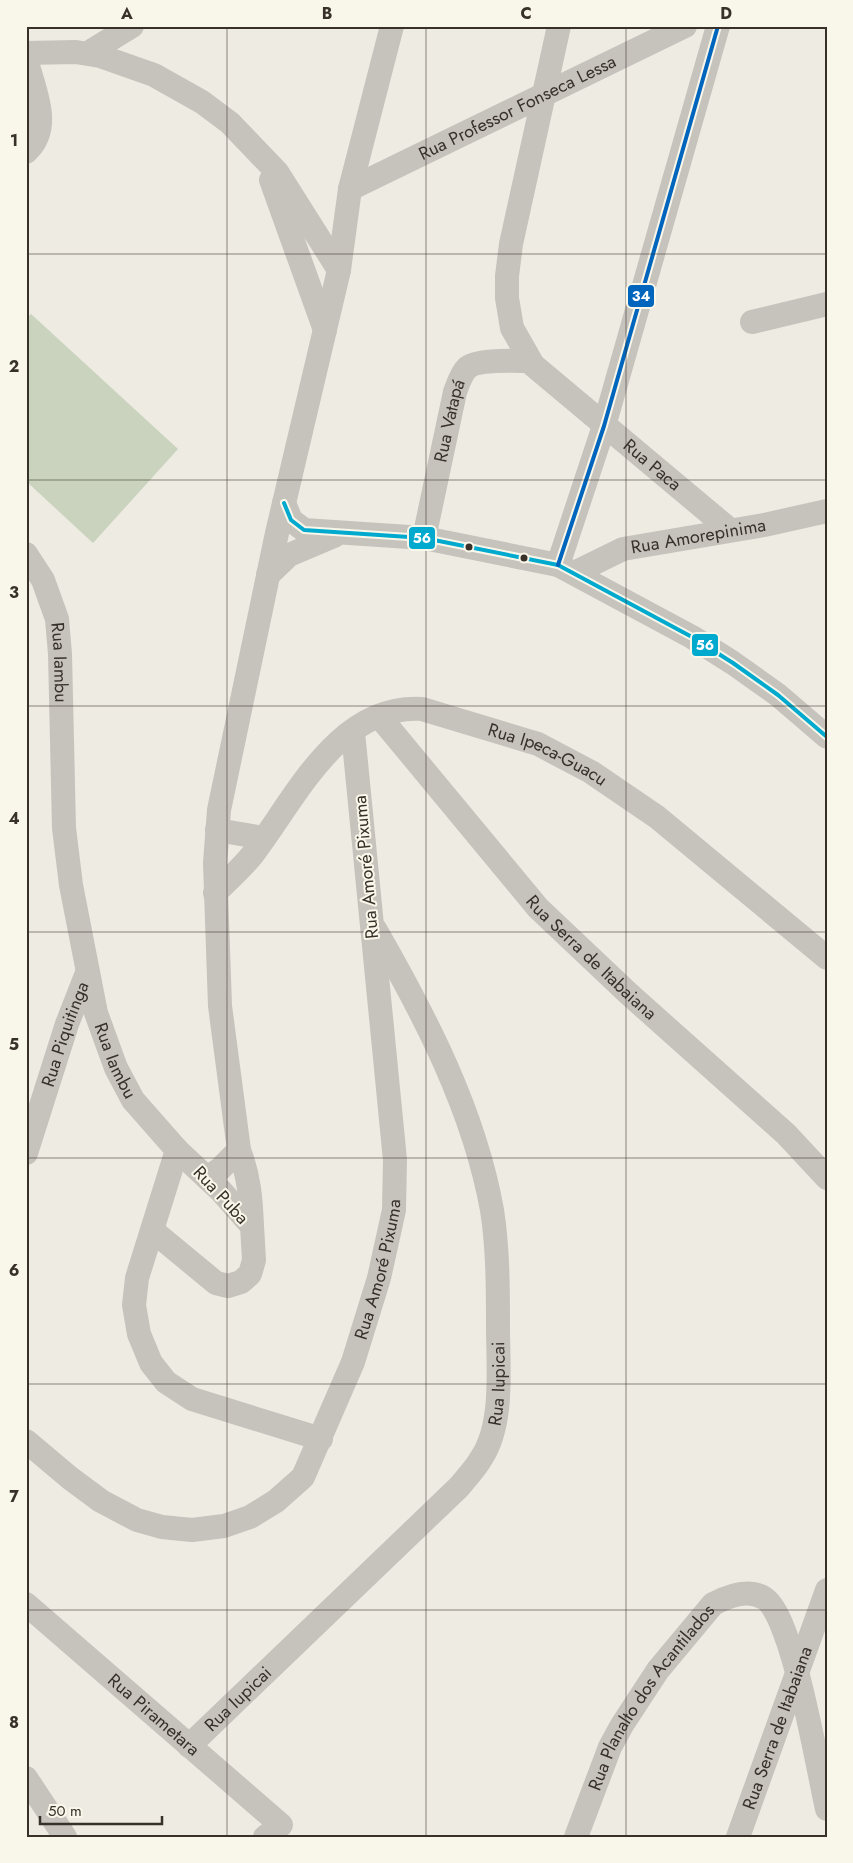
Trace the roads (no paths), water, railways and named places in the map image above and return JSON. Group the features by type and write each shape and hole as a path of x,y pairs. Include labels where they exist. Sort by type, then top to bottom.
{"street":[{"path":"88,53 132,26"},
{"path":"252,1226 251,1193 247,1171 239,1150 220,1006 215,893 219,810 284,503 339,270 350,189 392,26"},
{"path":"529,360 512,328 507,298 507,276 511,244 542,95 559,26"},
{"name":"Rua Professor Fonseca Lessa","path":"350,189 685,26"},
{"path":"566,569 604,426 718,26"},
{"path":"26,53 88,53 154,75 191,95 230,123 277,172 291,191 339,270"},
{"path":"26,58 41,114 38,137 26,152"},
{"path":"263,157 325,330"},
{"path":"752,322 827,304"},
{"name":"Rua Paca","path":"529,360 604,426 730,530"},
{"name":"Rua Vatapá","path":"424,538 455,392 463,373 469,366 477,363 529,360"},
{"path":"284,503 291,520 304,530 338,534 424,538 463,544 566,569 692,637 733,663 778,695 827,737"},
{"name":"Rua Amorepinima","path":"566,569 623,549 730,530 823,517"},
{"path":"268,575 289,555 338,534"},
{"name":"Rua Iambu","path":"26,554 43,580 57,619 60,654 64,828 71,885 96,1013 116,1068 133,1100 177,1150"},
{"name":"Rua Ipeca-Guacu","path":"215,893 252,855 320,760 342,739 379,716 405,708 422,709 538,744 584,768 657,817 827,958"},
{"name":"Rua Serra de Itabaiana","path":"379,716 538,908 629,994 786,1134 827,1178"},
{"name":"Rua Amoré Pixuma","path":"26,1441 86,1490 137,1520 192,1530 224,1526 250,1517 276,1500 303,1477 321,1439 353,1362 379,1278 394,1210 395,1160 354,732"},
{"path":"217,830 264,838"},
{"name":"Rua Iupicai","path":"189,1746 459,1487 483,1457 493,1432 499,1379 498,1288 493,1218 485,1177 457,1090 406,982 371,923"},
{"name":"Rua Piquitinga","path":"26,1154 67,1024 87,973"},
{"path":"177,1150 136,1278 134,1305 138,1334 150,1363 166,1382 192,1399 321,1439"},
{"name":"Rua Puba","path":"152,1231 216,1283 228,1286 241,1282 250,1274 254,1260 252,1226 231,1201 177,1150"},
{"path":"207,1178 231,1159 239,1150"},
{"name":"Rua Serra de Itabaiana","path":"738,1837 827,1590"},
{"name":"Rua Planalto dos Acantilados","path":"576,1837 610,1747 658,1670 714,1604 726,1597 741,1593 764,1597 774,1607 784,1630 797,1672 827,1808"},
{"name":"Rua Pirametara","path":"26,1604 189,1746 273,1831"},
{"path":"26,1778 65,1837"}]}
